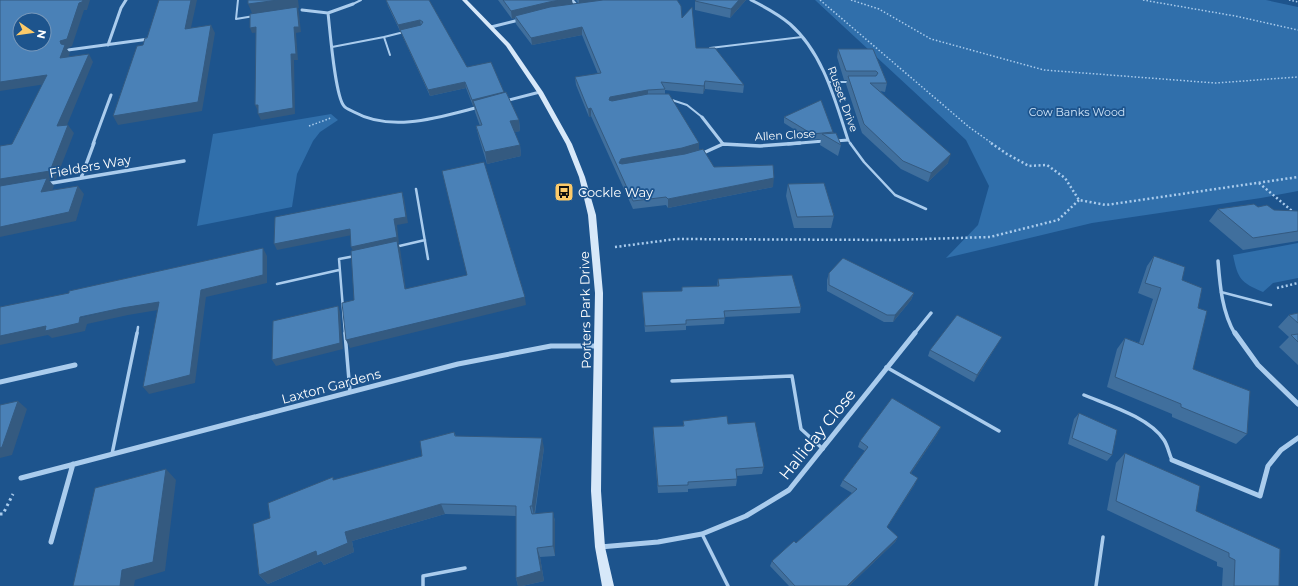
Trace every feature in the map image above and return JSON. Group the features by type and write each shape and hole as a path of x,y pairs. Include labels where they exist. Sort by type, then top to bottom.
{"street":[{"path":"108,45 121,8 126,0"},
{"name":"Porters Park Drive","path":"464,0 508,45 540,92 569,144 582,176 592,215 599,293 596,491 600,547 608,586"},
{"path":"572,0 578,8"},
{"name":"Russet Drive","path":"753,0 779,15 802,37 818,58 829,82 848,140"},
{"path":"302,10 328,13 352,4"},
{"path":"571,9 585,7"},
{"path":"328,13 338,93 343,105 355,114 367,118 400,122 434,118 481,107"},
{"path":"490,27 523,19"},
{"path":"68,50 151,39"},
{"path":"504,101 540,92"},
{"path":"81,178 111,95"},
{"path":"699,155 707,153 723,144 702,116"},
{"name":"Allen Close","path":"723,144 760,146 848,140"},
{"name":"Fielders Way","path":"44,184 184,161"},
{"path":"1218,261 1221,292 1228,320 1239,340 1263,371 1298,404"},
{"name":"Halliday Close","path":"600,547 658,542 702,534 746,516 789,490 823,449 886,367 931,313"},
{"name":"Laxton Gardens","path":"21,478 458,364 551,346 598,346"},
{"path":"0,382 75,365"},
{"path":"1172,460 1260,496 1268,466 1281,450 1298,438"},
{"path":"51,542 73,464"}],"lane":[{"path":"238,0 236,19 256,16"},
{"path":"352,4 361,0"},
{"path":"296,10 302,10"},
{"path":"332,47 406,32"},
{"path":"384,37 390,54"},
{"path":"709,49 802,37"},
{"path":"829,82 851,82"},
{"path":"663,100 681,101 691,106 702,116"},
{"path":"848,140 864,162 894,195 926,209"},
{"path":"416,189 428,259"},
{"path":"389,248 425,240"},
{"path":"350,392 339,259 360,255"},
{"path":"277,284 339,270"},
{"path":"1221,292 1270,305"},
{"path":"112,454 138,327"},
{"path":"886,367 999,431"},
{"path":"672,381 792,376 801,429 823,449"},
{"path":"1084,395 1125,412 1150,427 1163,440 1172,460"},
{"path":"702,534 728,586"},
{"path":"1096,586 1103,537"},
{"path":"422,586 423,576 465,568"}],"path":[{"path":"820,0 969,127 1007,154 1029,166 1047,164 1065,178 1079,200 1106,205 1298,178"},
{"path":"851,0 879,9 931,39 1044,70 1215,83 1298,77"},
{"path":"1143,0 1235,16 1298,30"},
{"path":"1289,0 1298,2"},
{"path":"1259,183 1298,216"},
{"path":"596,249 676,239 892,240 990,237 1058,220 1079,200"},
{"path":"0,514 3,514 21,478"}],"green space":[{"name":"Cow Banks Wood","path":"815,0 1266,0 1298,7 1298,191 1261,198 1092,223 946,258 978,225 989,186 966,140"},
{"path":"331,114 338,120 320,132 313,141 297,174 292,207 197,226 213,134"},
{"path":"1298,243 1298,278 1273,283 1263,292 1241,279 1233,255"}],"building":[{"path":"0,0 83,0 79,3 67,39 60,41 61,44 65,45 60,58 89,54 57,126 68,125 50,171 0,179 0,146 12,144 47,75 0,82"},
{"path":"159,0 191,0 185,29 211,25 198,102 113,116 137,46 143,45 145,38 147,38"},
{"path":"248,0 278,0 248,4"},
{"path":"386,0 429,0 467,67 491,62 504,92 472,100 465,82 428,90 400,30 421,25 423,22 420,20 398,25"},
{"path":"503,0 560,0 511,11"},
{"path":"603,0 677,0 681,6 682,18 692,7 696,48 715,48 744,85 705,81 704,86 661,82 665,89 648,90 610,97 609,100 612,101 648,94 669,94 699,143 682,148 621,159 619,163 622,164 685,154 703,149 714,167 773,165 774,178 668,199 666,197 633,201 591,108 588,109 575,77 601,73 582,27 531,38 515,16 550,7"},
{"path":"739,0 731,9 695,1"},
{"path":"297,7 299,27 294,27 296,54 291,54 293,108 258,114 258,105 255,105 256,27 250,28 250,14"},
{"path":"838,49 873,49 887,83 870,83 951,154 931,173 903,161 864,124 848,76 876,76 878,73 876,71 846,71"},
{"path":"506,92 519,120 510,121 520,145 485,152 476,126 482,125 473,101"},
{"path":"821,100 833,132 812,134 784,117"},
{"path":"836,133 841,145 822,134"},
{"path":"484,162 525,297 346,340 342,303 354,300 351,251 397,241 405,289 467,275 442,171"},
{"path":"47,178 41,192 78,186 69,212 0,227 0,186"},
{"path":"824,183 834,216 797,217 788,184"},
{"path":"402,192 406,217 394,219 397,237 351,247 350,229 274,244 275,217"},
{"path":"1254,204 1258,207 1267,205 1274,210 1298,211 1298,231 1253,238 1218,209"},
{"path":"263,248 263,275 201,290 190,375 143,387 159,302 80,317 79,323 45,331 46,326 0,336 0,307 69,293 69,291"},
{"path":"1154,256 1185,267 1182,280 1202,288 1198,308 1207,311 1193,369 1250,391 1247,434 1181,407 1181,404 1115,377 1125,338 1143,345 1161,288 1145,283"},
{"path":"843,258 914,293 895,315 887,315 829,285 829,273"},
{"path":"792,275 801,307 724,311 725,318 686,320 686,324 645,326 642,292 682,291 682,287 719,286 718,279"},
{"path":"338,306 340,343 272,360 273,321"},
{"path":"1298,313 1298,323 1289,315"},
{"path":"957,315 1002,337 977,375 930,350"},
{"path":"1298,334 1298,342 1291,335"},
{"path":"892,398 941,427 910,473 918,478 887,527 898,537 847,586 795,586 772,561 794,541 796,543 857,489 843,480 868,447 860,441"},
{"path":"18,401 2,447 0,448 0,405"},
{"path":"1079,413 1117,430 1112,455 1072,438"},
{"path":"727,416 728,424 755,422 764,467 736,469 737,479 688,482 688,485 658,486 653,427 684,426 683,421"},
{"path":"454,432 455,436 542,438 532,506 530,506 532,514 553,512 553,546 537,548 541,571 516,578 516,506 441,504 345,532 348,543 317,556 316,551 259,575 253,524 270,518 268,503 333,477 333,480 422,456 420,441"},
{"path":"1125,453 1200,486 1196,511 1280,549 1279,586 1234,586 1235,560 1229,557 1229,553 1116,501"},
{"path":"166,469 153,562 122,570 120,586 73,586 95,488"}],"place":[{"name":"Cockle Way","path":"564,192"}]}
